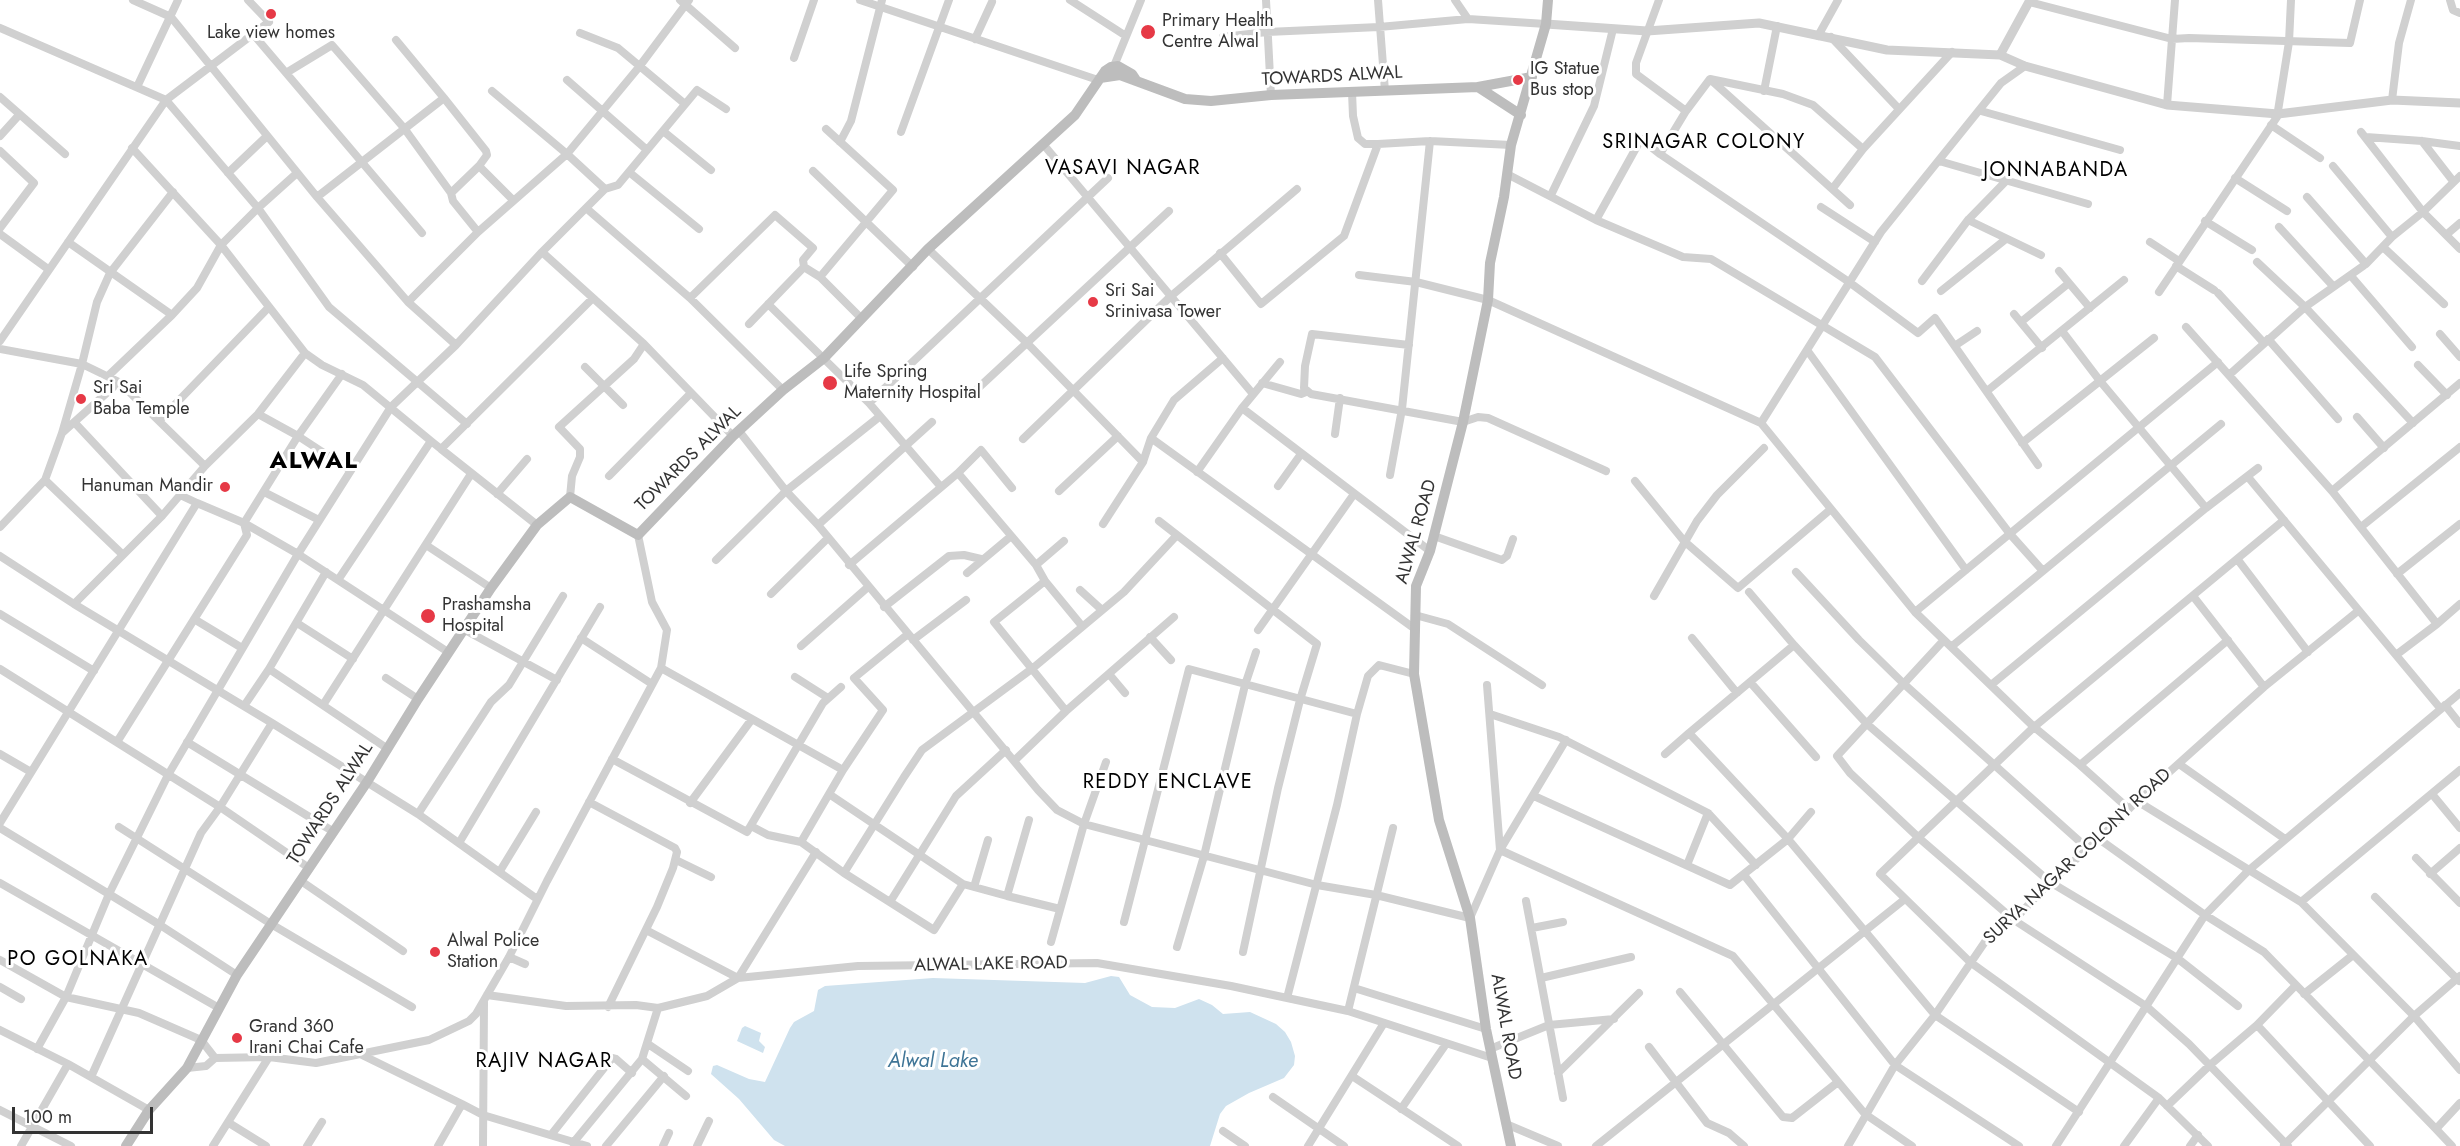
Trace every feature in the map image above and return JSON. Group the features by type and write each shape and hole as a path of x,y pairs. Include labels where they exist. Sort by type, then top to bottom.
{"main road":[{"name":"ALWAL ROAD","path":"1511,1146 1486,1029 1470,918 1439,820 1414,674 1415,615 1416,586 1430,551 1463,422 1488,300 1491,263 1511,145 1546,24 1548,0"},
{"name":"TOWARDS ALWAL","path":"126,1146 149,1110 187,1068 237,975 367,783 448,652 537,525 570,496 638,535 736,434 783,390 824,358 928,249 1075,115 1106,75 1120,75 1163,92 1192,100 1212,102 1271,95 1478,87 1532,77"},
{"path":"1478,87 1521,115"}],"street":[{"path":"133,0 171,16 317,197 408,302 456,345"},
{"path":"137,87 178,0"},
{"path":"0,341 166,100 269,22 248,0"},
{"path":"794,58 814,0"},
{"path":"860,0 881,4 975,39 1106,75 1141,0"},
{"path":"901,132 949,0"},
{"path":"1070,0 1126,36"},
{"path":"1266,0 1271,95"},
{"path":"1378,0 1385,91"},
{"path":"1455,0 1468,19"},
{"path":"1659,0 1636,63 1636,74 1686,111"},
{"path":"1818,36 1838,0"},
{"path":"2167,105 2175,0"},
{"path":"2159,292 2278,114 2289,42 2291,0"},
{"path":"2000,55 2030,1 2172,39 2350,43 2360,0"},
{"path":"2391,100 2398,43 2411,0"},
{"path":"2450,0 2453,10 2460,13"},
{"path":"408,302 478,232 567,154 639,67 685,1 735,48"},
{"path":"975,39 992,2"},
{"path":"840,142 851,121 881,4"},
{"path":"1222,38 1267,32 1380,27 1468,19 1647,31 1734,23 1777,26 1887,50 2000,55 2025,66 2167,105 2278,114 2391,100 2460,103"},
{"path":"1764,91 1777,26"},
{"path":"0,28 166,100 258,208 329,307 467,424"},
{"path":"1551,195 1594,106 1613,29"},
{"path":"580,33 618,48 685,104"},
{"path":"253,34 422,234"},
{"path":"1831,38 1899,109"},
{"path":"396,40 486,151 487,155 479,166 451,193"},
{"path":"286,73 332,45 404,128 451,193 453,201 478,232"},
{"path":"1833,188 1863,149 1953,52"},
{"path":"1761,423 1875,242 2001,83 2025,66"},
{"path":"1710,79 1783,94 1813,105 1863,149"},
{"path":"1660,154 1686,111 1710,79"},
{"path":"1710,79 1850,205"},
{"path":"567,80 603,109 647,150"},
{"path":"37,1049 66,997 108,894 168,775 298,554 392,407 417,380 456,345 542,252 605,189 618,185 697,90 726,109"},
{"path":"492,91 605,189"},
{"path":"1352,92 1353,116 1358,138 1365,144 1430,141 1511,145"},
{"path":"0,97 65,154"},
{"path":"317,197 444,98"},
{"path":"1981,111 2120,150"},
{"path":"0,136 19,115"},
{"path":"2271,125 2320,158"},
{"path":"820,277 893,190 826,129"},
{"path":"663,131 711,170"},
{"path":"2460,147 2364,135 2424,212 2460,249"},
{"path":"228,172 267,136"},
{"path":"1596,220 1641,139 1849,282 1918,333 1935,318 2038,465"},
{"path":"1390,475 1402,409 1430,141"},
{"path":"2229,375 2305,307 2367,264 2392,237 2424,212 2457,179 2422,141"},
{"path":"1043,144 1253,394"},
{"path":"1220,253 1261,304 1344,236 1378,144"},
{"path":"132,148 221,245 305,353 322,365 363,385 537,525"},
{"path":"0,150 34,183 0,228"},
{"path":"1939,161 2088,204"},
{"path":"479,166 513,200"},
{"path":"2333,166 2392,237"},
{"path":"813,171 913,267"},
{"path":"629,172 699,229"},
{"path":"108,376 197,288 221,245 297,173"},
{"path":"1507,174 1596,220 1683,257 1711,259 1875,357 2010,534 2043,571"},
{"path":"869,403 1108,178"},
{"path":"2235,178 2287,211"},
{"path":"1922,281 1968,220 2007,181"},
{"path":"1023,439 1170,297 1297,189"},
{"path":"0,527 45,480 62,433 97,302 110,273 173,192"},
{"path":"2307,197 2367,264"},
{"path":"1821,207 1875,242"},
{"path":"586,208 690,298 783,390"},
{"path":"974,392 1168,211"},
{"path":"690,298 775,215 813,248 803,260 804,267 820,277 862,320"},
{"path":"1968,220 2041,255"},
{"path":"2205,221 2252,249"},
{"path":"2446,235 2460,223"},
{"path":"2279,227 2333,286"},
{"path":"0,234 48,269"},
{"path":"1941,291 2006,239"},
{"path":"68,242 172,315"},
{"path":"2150,242 2216,292 2266,341 2338,419"},
{"path":"2383,247 2444,304"},
{"path":"928,249 1026,342 1143,462"},
{"path":"542,252 644,344 690,394 736,434 818,525 884,607 1057,810 1084,824 1317,885 1470,918 1500,850 1566,740"},
{"path":"2257,262 2305,307 2413,423"},
{"path":"749,324 804,267"},
{"path":"2059,272 2090,308"},
{"path":"1359,274 1416,282 1488,300 1761,423 1915,612 2034,727 2129,809"},
{"path":"2351,276 2412,347"},
{"path":"1987,392 2124,280"},
{"path":"2021,322 2069,284"},
{"path":"441,449 593,298"},
{"path":"768,303 869,403 941,487"},
{"path":"160,420 269,307"},
{"path":"2014,314 2042,348"},
{"path":"2186,327 2332,491 2437,624"},
{"path":"1956,345 1977,331"},
{"path":"2062,331 2100,381 2206,508"},
{"path":"1306,392 1303,381 1312,334 1409,345"},
{"path":"2440,334 2460,357"},
{"path":"2022,443 2154,338"},
{"path":"570,496 572,477 580,457 580,449 559,427 634,359 644,344"},
{"path":"0,349 82,364 119,382 205,466"},
{"path":"1808,350 1966,570"},
{"path":"74,604 162,516 205,466 258,414 305,353"},
{"path":"1103,524 1143,462 1151,438 1174,400 1223,358"},
{"path":"1197,472 1242,408 1280,362"},
{"path":"1915,612 2218,362"},
{"path":"2418,365 2447,395"},
{"path":"585,367 623,405"},
{"path":"117,742 247,535 244,523 297,436 342,374"},
{"path":"62,433 119,382"},
{"path":"1262,383 1301,394 1306,392 1463,422 1478,417 1488,418 1606,471"},
{"path":"2332,491 2460,383"},
{"path":"609,476 690,394"},
{"path":"1335,434 1340,398"},
{"path":"1242,408 1430,551"},
{"path":"258,414 350,470"},
{"path":"716,560 786,491 879,417"},
{"path":"2357,417 2384,448"},
{"path":"818,525 932,422"},
{"path":"75,423 162,516"},
{"path":"1951,647 2221,424"},
{"path":"1059,491 1118,436"},
{"path":"1151,438 1415,629"},
{"path":"338,580 430,441"},
{"path":"2361,527 2460,447"},
{"path":"1654,596 1684,541 1717,495 1764,448"},
{"path":"849,565 958,473 981,450 1012,488"},
{"path":"1278,486 1301,454"},
{"path":"497,494 527,459"},
{"path":"1990,686 2258,468"},
{"path":"958,473 1036,565 1045,581 1082,626"},
{"path":"323,705 471,474"},
{"path":"2248,477 2358,611 2460,724"},
{"path":"45,480 123,555"},
{"path":"1635,481 1684,541 1738,588 1831,509"},
{"path":"264,492 319,520"},
{"path":"1258,630 1354,494"},
{"path":"180,495 244,523 298,554 448,652"},
{"path":"197,503 0,825 237,975"},
{"path":"2208,1146 2159,1098 2111,1061 1970,962 1880,874 2034,727 2284,520"},
{"path":"1159,521 1317,644 1300,700 1259,870 1243,952"},
{"path":"2397,574 2460,524"},
{"path":"187,1068 206,1066 215,1058 269,1057 316,1063 429,1040 469,1021 509,957 537,899 661,668 667,630 652,602 638,535"},
{"path":"844,873 922,750 973,710 1033,668 1124,592 1177,535"},
{"path":"1434,536 1502,560 1507,556 1513,539"},
{"path":"967,573 1010,537"},
{"path":"771,594 828,538"},
{"path":"1036,565 1064,541"},
{"path":"426,544 491,588"},
{"path":"884,607 949,556 964,555 981,559"},
{"path":"0,556 74,604 418,814 537,899"},
{"path":"2238,560 2308,652"},
{"path":"244,706 269,669 326,572"},
{"path":"1796,572 1859,640 1904,684 2087,848"},
{"path":"1045,581 994,622 1066,711"},
{"path":"801,646 868,587"},
{"path":"1080,590 1102,610"},
{"path":"1749,592 1867,724 2049,882 2177,958 2238,1006"},
{"path":"418,814 491,702 509,685 564,596"},
{"path":"2193,596 2264,687"},
{"path":"801,842 843,770 883,710 854,678 966,600"},
{"path":"2396,655 2460,604"},
{"path":"459,843 600,607"},
{"name":"SURYA NAGAR COLONY ROAD","path":"1848,1146 1895,1065 1935,1015 1991,933 2014,920 2049,882 2099,839 2137,801 2264,687 2358,611"},
{"path":"0,614 94,671"},
{"path":"1415,615 1448,624 1542,685"},
{"path":"1014,760 1066,711 1174,617"},
{"path":"194,619 242,648"},
{"path":"297,622 353,659"},
{"path":"465,630 557,680"},
{"path":"581,638 652,684"},
{"path":"1150,638 1171,660"},
{"path":"1692,638 1737,693"},
{"path":"1944,640 1837,756 1850,773 1919,838 2014,920 2146,1006 2189,1044 2285,1145 2414,1016 2459,979 2375,897"},
{"path":"2080,765 2228,640"},
{"path":"1665,754 1794,645"},
{"path":"1177,947 1204,856 1245,685 1256,652"},
{"path":"1287,998 1368,676 1380,665 1414,674"},
{"path":"661,668 843,770"},
{"path":"0,669 220,807 309,868"},
{"path":"269,669 388,749"},
{"path":"1124,922 1189,669 1357,714"},
{"path":"1109,674 1125,693"},
{"path":"795,677 828,698"},
{"path":"386,678 418,699"},
{"path":"1750,682 1816,757"},
{"path":"1487,685 1500,850"},
{"path":"612,759 747,832 823,703 842,687"},
{"path":"2056,1146 2205,915 2249,870 2460,693"},
{"path":"1490,714 1566,740 1708,813 1756,865"},
{"path":"690,803 752,719"},
{"path":"91,1077 201,833 220,807 272,723"},
{"path":"1689,733 1788,839 1935,1015 2079,1112"},
{"path":"187,742 334,832"},
{"path":"890,902 956,796 1006,750"},
{"path":"0,754 32,772"},
{"path":"1051,942 1084,824 1106,762"},
{"path":"2179,764 2285,839"},
{"path":"2301,902 2460,770"},
{"path":"829,794 963,884 1060,909"},
{"path":"2432,794 2460,828"},
{"path":"1534,795 1730,885 1788,839 1811,812"},
{"path":"2137,801 2301,902 2414,1016 2460,1070"},
{"path":"589,802 675,848 676,860 646,930 608,1007"},
{"path":"500,871 536,812"},
{"path":"1687,866 1708,813"},
{"path":"1007,896 1029,820"},
{"path":"751,826 768,836 801,842 844,873 934,930 963,884"},
{"path":"119,827 271,924 412,1007"},
{"path":"1348,1011 1393,828"},
{"path":"2099,839 2205,915 2264,952 2452,1146"},
{"path":"974,887 988,840"},
{"path":"2430,874 2460,848"},
{"path":"1500,850 1733,956 1865,1114 1912,1146"},
{"path":"646,930 738,978 816,852"},
{"path":"2416,858 2460,903"},
{"path":"676,860 711,877"},
{"path":"1744,875 1895,1065 2019,1146"},
{"path":"301,881 403,951"},
{"path":"0,882 219,1008"},
{"path":"1596,1146 1905,899"},
{"path":"1526,901 1563,1098"},
{"path":"1532,928 1563,922"},
{"path":"2304,994 2353,955"},
{"path":"509,957 525,964"},
{"path":"1541,978 1631,957"},
{"path":"0,960 66,997 139,1013 201,1040 215,1058"},
{"name":"ALWAL LAKE ROAD","path":"485,998 566,1006 636,1005 658,1008 707,996 738,978 858,966 1097,963 1231,986 1348,1011 1446,1044 1491,1054"},
{"path":"2167,1106 2257,1025 2296,985"},
{"path":"0,987 21,999"},
{"path":"1354,988 1486,1029"},
{"path":"1680,992 1783,1117 1792,1118 1838,1082"},
{"path":"1558,1073 1639,993"},
{"path":"483,1146 485,998"},
{"path":"573,1144 633,1073 642,1059 658,1008"},
{"path":"1491,1054 1549,1025 1614,1019"},
{"path":"1308,1146 1384,1023"},
{"path":"2257,1025 2370,1146"},
{"path":"0,1030 68,1064 149,1110"},
{"path":"648,1044 688,1071"},
{"path":"1401,1109 1446,1044"},
{"path":"1649,1047 1707,1123 1729,1133 1744,1146"},
{"path":"362,1055 483,1114 573,1144 587,1146"},
{"path":"213,1146 269,1057"},
{"path":"551,1135 612,1058 633,1073"},
{"path":"642,1059 686,1096"},
{"path":"21,1146 68,1064"},
{"path":"606,1146 664,1076"},
{"path":"1352,1077 1452,1145"},
{"path":"1273,1097 1344,1146"},
{"path":"2124,1146 2159,1098"},
{"path":"2436,1129 2460,1103"},
{"path":"438,1146 462,1104"},
{"path":"0,1110 70,1146"},
{"path":"697,1146 709,1121"},
{"path":"307,1146 322,1122"},
{"path":"229,1123 266,1146"},
{"path":"1506,1124 1558,1146"},
{"path":"1223,1131 1244,1146"},
{"path":"663,1146 669,1132"},
{"path":"2190,1146 2198,1136"}],"water":[{"name":"Alwal Lake","path":"1111,976 1119,977 1130,995 1152,1007 1175,1008 1199,999 1212,1005 1223,1014 1250,1012 1276,1024 1291,1042 1295,1056 1294,1065 1284,1078 1226,1106 1220,1114 1210,1146 785,1146 774,1140 739,1099 711,1074 713,1066 717,1065 749,1079 765,1082 790,1028 794,1022 814,1011 818,990 825,986 933,978 1085,983"},
{"path":"745,1026 761,1033 759,1041 765,1047 763,1053 737,1041"}],"place":[{"name":"Lake view homes","path":"271,14"},
{"name":"Primary Health Centre Alwal","path":"1148,32"},
{"name":"IG Statue Bus stop","path":"1518,80"},
{"name":"Sri Sai Srinivasa Tower","path":"1093,302"},
{"name":"Life Spring Maternity Hospital","path":"830,383"},
{"name":"Sri Sai Baba Temple","path":"81,399"},
{"name":"Hanuman Mandir","path":"225,487"},
{"name":"Prashamsha Hospital","path":"428,616"},
{"name":"Alwal Police Station","path":"435,952"},
{"name":"Grand 360 Irani Chai Cafe","path":"237,1038"}],"district":[{"name":"SRINAGAR COLONY","path":"1704,143"},
{"name":"VASAVI NAGAR","path":"1123,169"},
{"name":"JONNABANDA","path":"2056,171"},
{"name":"ALWAL","path":"314,462"},
{"name":"REDDY ENCLAVE","path":"1168,783"},
{"name":"PO GOLNAKA","path":"78,960"},
{"name":"RAJIV NAGAR","path":"544,1062"}]}
